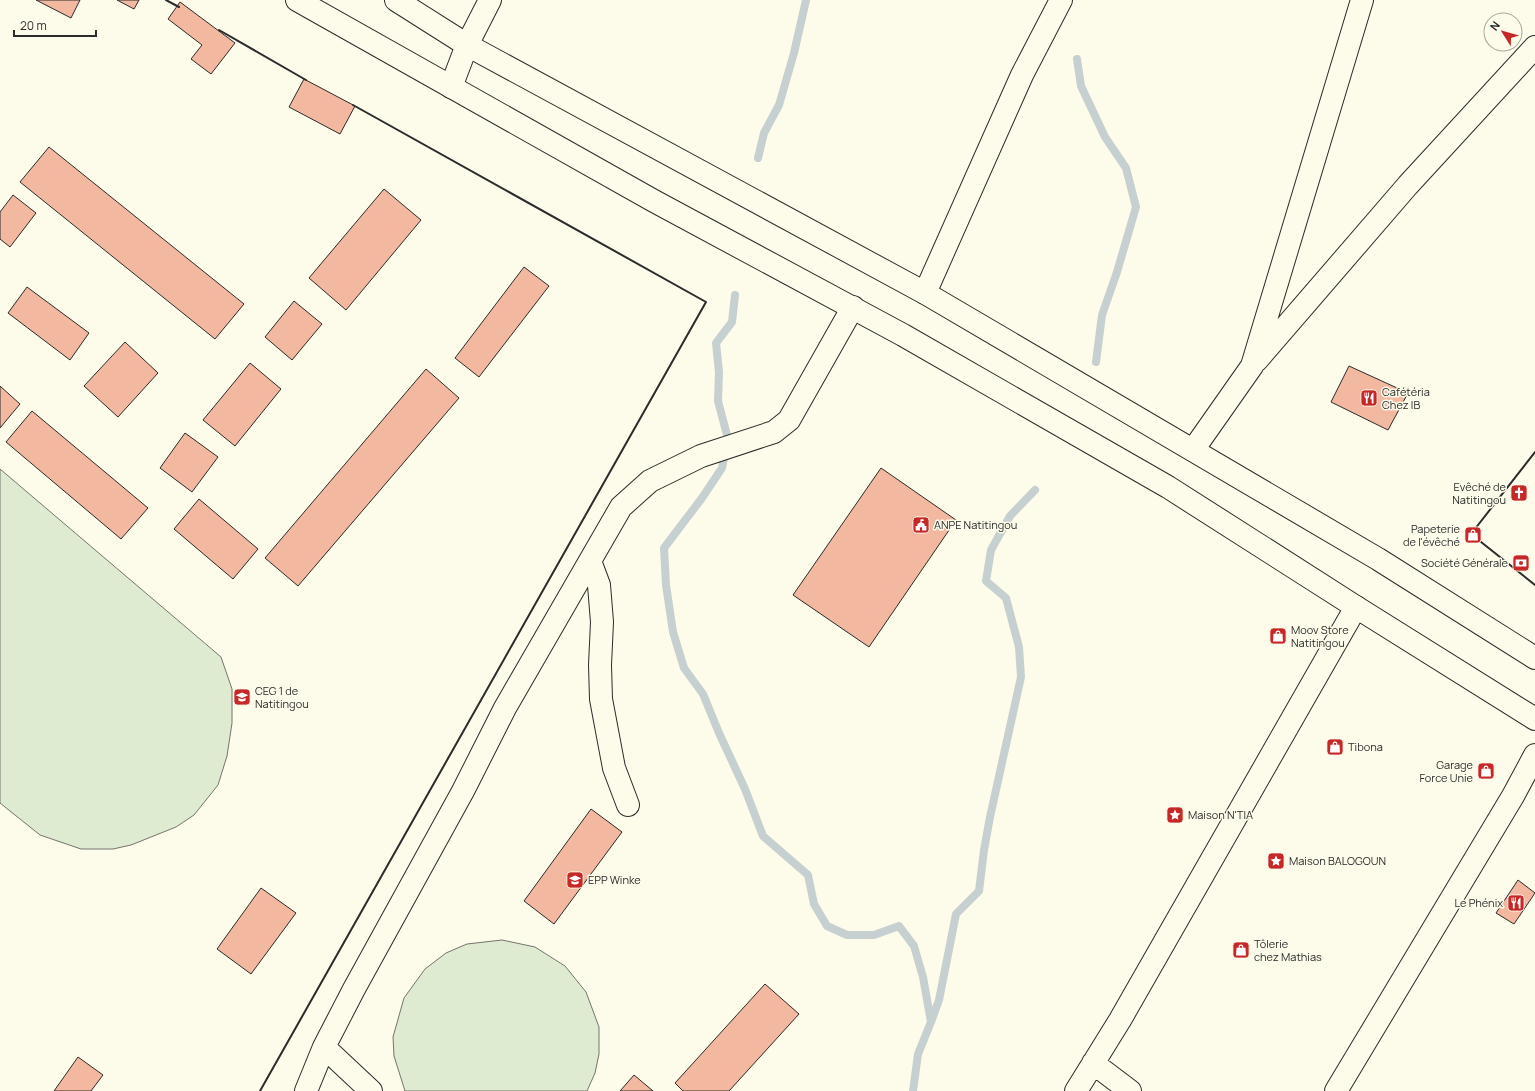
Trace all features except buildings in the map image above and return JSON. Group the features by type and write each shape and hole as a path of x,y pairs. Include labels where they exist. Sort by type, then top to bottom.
{"main road":[{"path":"297,0 654,201 903,334 1168,487 1535,719"},
{"path":"396,0 467,45 925,293 1378,559 1535,658"},
{"path":"451,87 467,45 490,0"},
{"path":"925,293 1022,75 1061,0"},
{"path":"1252,366 1362,0"},
{"path":"1193,450 1252,366 1408,185 1535,47"},
{"path":"306,1091 324,1047 463,791 505,708 621,507 650,480 701,456 774,432 790,420 852,307"},
{"path":"590,560 599,585 602,622 600,665 601,699 614,768 628,805"},
{"path":"1076,1091 1120,1020 1356,607"},
{"path":"1336,1091 1513,796 1535,755"},
{"path":"324,1047 371,1091"},
{"path":"1093,1063 1130,1091"}],"green space":[{"path":"0,469 221,657 232,689 232,723 227,756 218,785 194,815 176,827 131,845 113,849 81,849 40,835 0,803"},
{"path":"502,940 535,947 565,966 586,992 599,1027 599,1054 595,1073 587,1091 405,1091 394,1056 393,1037 404,998 425,969 446,953 467,944"}],"waterway":[{"path":"758,158 764,133 779,105 794,53 806,0"},
{"path":"1077,59 1081,86 1105,137 1126,168 1136,207 1117,272 1102,315 1096,362"},
{"path":"735,295 732,322 716,343 719,372 718,401 728,439 722,468 702,498 664,548 666,585 673,632 684,668 703,694 745,789 763,836 808,875 814,904 827,926 847,935 874,935 899,926 914,946 923,977 931,1022 918,1054 913,1091"},
{"path":"931,1022 939,1000 956,914 979,891 990,817 1021,677 1019,647 1006,598 986,581 991,550 1010,516 1035,490"}],"wall":[{"path":"166,0 179,7"},
{"path":"219,30 306,80"},
{"path":"260,1091 706,302 353,105"},
{"path":"1535,452 1471,534 1535,585"}],"place":[{"name":"Cafétéria Chez IB","path":"1369,398"},
{"name":"Evêché de Natitingou","path":"1519,493"},
{"name":"ANPE Natitingou","path":"921,525"},
{"name":"Papeterie de l'évêché","path":"1473,535"},
{"name":"Société Générale","path":"1521,563"},
{"name":"Moov Store Natitingou","path":"1278,636"},
{"name":"CEG 1 de Natitingou","path":"242,697"},
{"name":"Tibona","path":"1335,747"},
{"name":"Garage Force Unie","path":"1486,771"},
{"name":"Maison N'TIA","path":"1175,815"},
{"name":"Maison BALOGOUN","path":"1276,861"},
{"name":"EPP Winke","path":"575,880"},
{"name":"Le Phénix","path":"1516,903"},
{"name":"Tôlerie chez Mathias","path":"1241,950"}]}
